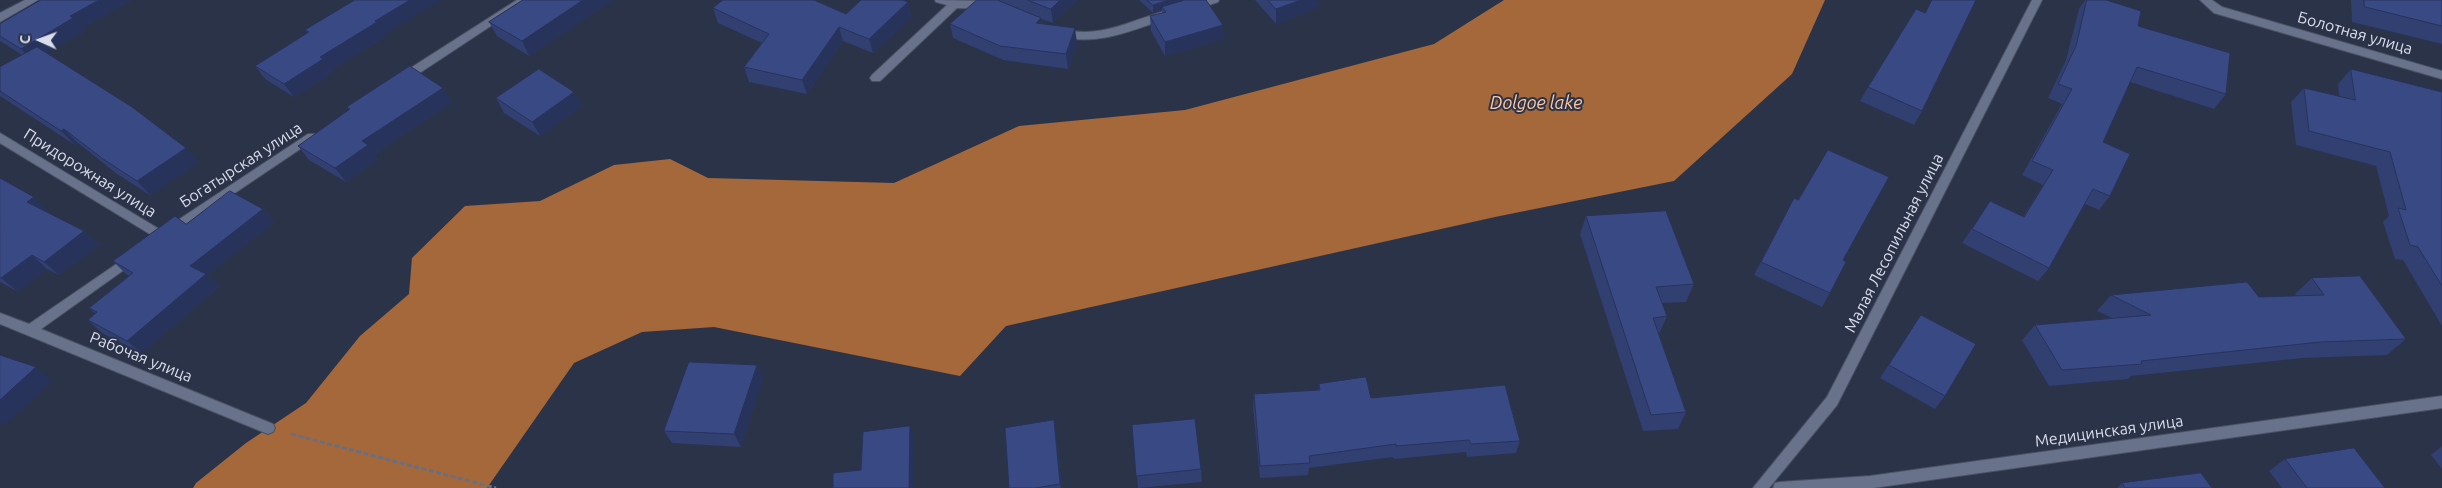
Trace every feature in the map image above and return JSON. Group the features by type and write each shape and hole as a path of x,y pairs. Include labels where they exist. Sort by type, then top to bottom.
{"street":[{"path":"0,18 33,0"},
{"path":"389,88 525,0"},
{"path":"940,0 992,5 1000,8"},
{"path":"1051,29 1068,36 1096,37 1214,0"},
{"name":"Малая Лесопильная улица","path":"1760,488 1832,401 2037,0"},
{"name":"Болотная улица","path":"2205,0 2218,10 2442,75"},
{"path":"876,78 957,2"},
{"name":"Богатырская улица","path":"159,239 215,200 322,131"},
{"name":"Придорожная улица","path":"0,137 159,239"},
{"path":"29,330 139,253"},
{"name":"Рабочая улица","path":"0,318 268,428"},
{"name":"Медицинская улица","path":"1780,488 1870,482 2442,402"}],"path":[{"path":"268,428 496,488"}],"water":[{"name":"Dolgoe lake","path":"1504,0 1825,0 1792,74 1674,181 1495,217 1006,326 960,376 714,327 642,332 574,363 487,488 193,488 196,483 246,443 306,403 360,336 409,294 412,258 465,206 540,201 614,165 670,159 708,178 894,183 1019,126 1185,110 1434,44"}],"building":[{"path":"41,0 99,0 70,16 73,18 21,49 0,36 0,24"},
{"path":"355,0 410,0 320,57 323,59 284,84 255,66 309,32 305,30"},
{"path":"523,0 583,0 522,41 489,22"},
{"path":"723,0 814,0 846,14 861,0 902,0 908,2 869,39 839,27 802,80 744,67 769,34 713,8"},
{"path":"977,0 997,0 1041,18 1036,23 1075,28 1066,54 1000,46 950,24"},
{"path":"1028,0 1060,0 1051,9"},
{"path":"1147,0 1169,0 1153,5"},
{"path":"1185,0 1206,0 1223,25 1165,42 1150,16 1166,12 1162,7"},
{"path":"1268,0 1301,0 1276,9"},
{"path":"1932,0 1976,0 1922,111 1868,87 1916,9 1925,13"},
{"path":"2087,0 2106,0 2141,11 2138,26 2230,53 2226,94 2137,67 2103,142 2130,154 2110,196 2093,189 2049,268 1972,229 1990,201 2024,217 2053,170 2032,161 2072,89 2058,84 2076,46"},
{"path":"2364,0 2442,0 2442,26 2365,7"},
{"path":"37,47 132,107 186,148 137,181 103,159 64,129 61,131 0,91 0,67"},
{"path":"410,66 443,88 362,141 368,145 335,168 298,146 350,109 347,107"},
{"path":"539,69 574,92 532,122 496,98"},
{"path":"2351,69 2442,92 2442,286 2418,247 2410,245 2398,208 2406,210 2390,152 2309,131 2304,88 2355,100"},
{"path":"1828,150 1889,177 1843,260 1846,262 1830,293 1761,262 1794,198 1798,200"},
{"path":"0,178 34,197 27,202 84,231 44,262 32,255 1,278 0,277"},
{"path":"230,191 263,209 190,266 206,274 127,341 88,320 97,312 89,308 133,273 113,261 175,216 186,224"},
{"path":"1666,211 1694,284 1656,287 1667,316 1653,318 1686,412 1651,415 1586,216"},
{"path":"2360,276 2406,339 2320,342 2141,361 2142,364 2062,370 2035,325 2151,315 2111,295 2247,282 2259,297 2324,295 2312,278"},
{"path":"1921,315 1976,344 1945,396 1889,365"},
{"path":"0,355 36,367 0,400"},
{"path":"689,362 757,365 734,434 664,431"},
{"path":"1366,377 1371,398 1505,385 1520,441 1471,444 1469,440 1396,446 1396,444 1309,456 1310,463 1260,466 1254,394 1320,390 1319,384"},
{"path":"1195,419 1201,469 1136,476 1132,425"},
{"path":"1054,420 1060,484 1035,488 1009,488 1005,428"},
{"path":"910,426 909,488 833,488 833,473 861,470 863,432"},
{"path":"2354,448 2385,488 2307,488 2285,459"},
{"path":"2201,473 2212,488 2125,488 2122,483"}]}
